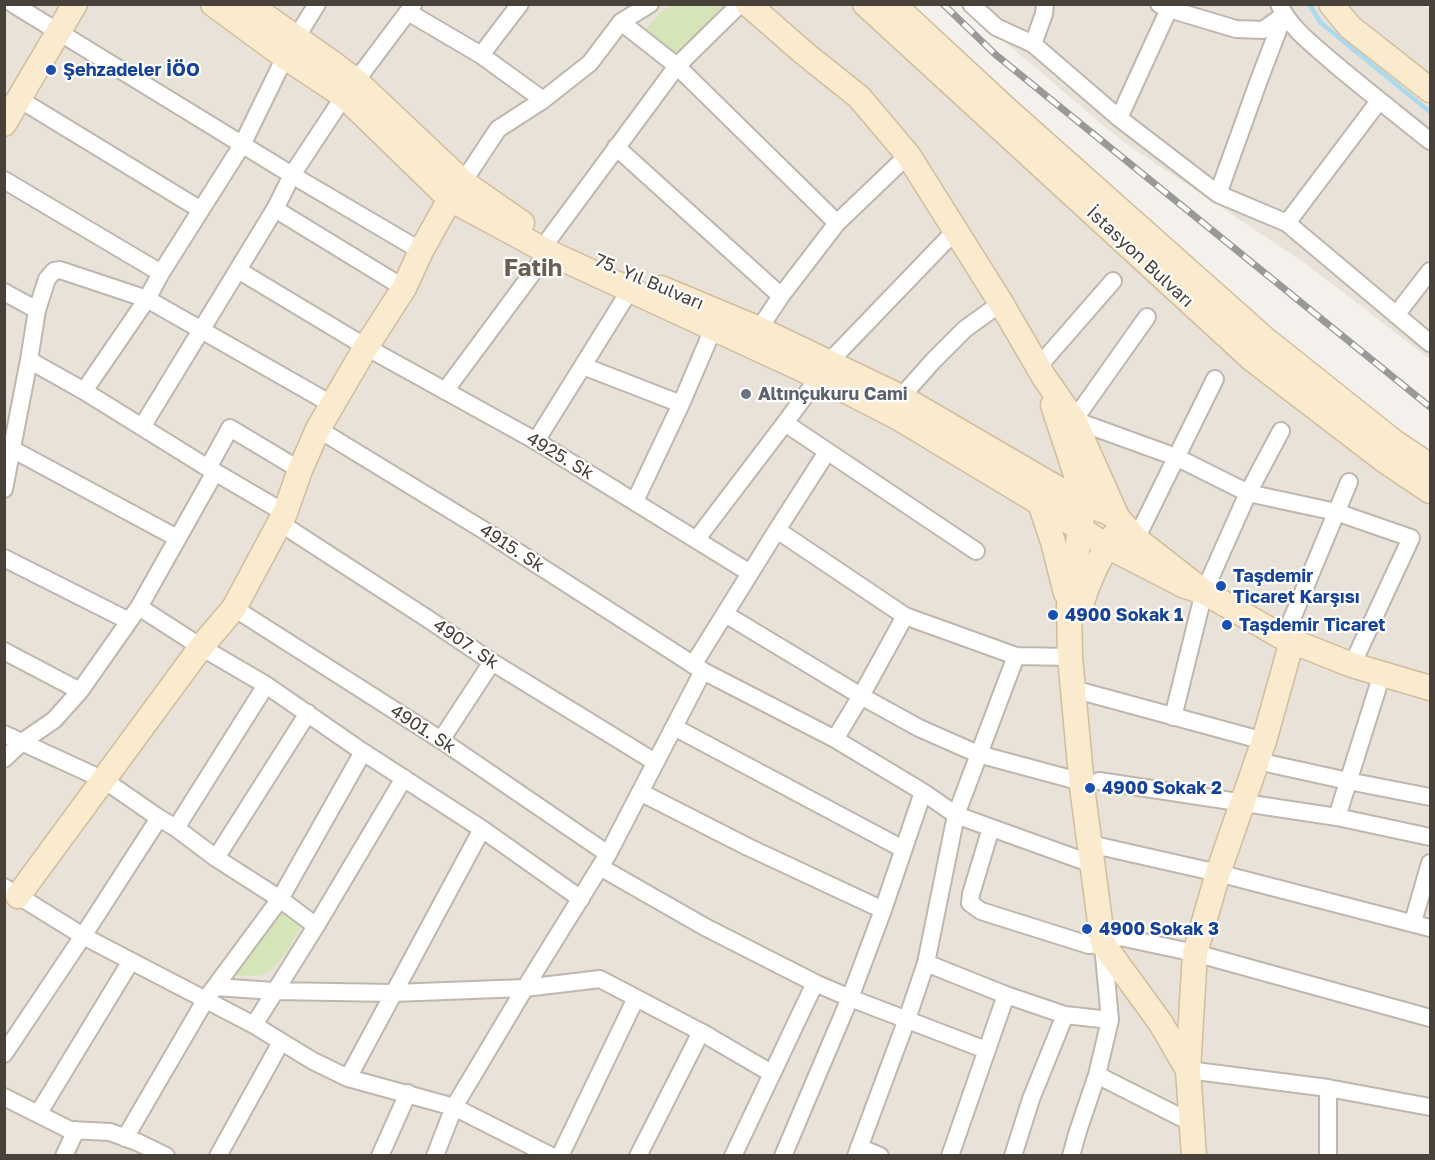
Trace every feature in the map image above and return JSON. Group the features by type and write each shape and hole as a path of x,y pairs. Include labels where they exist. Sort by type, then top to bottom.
{"street":[{"path":"13,4 242,145 421,251"},
{"path":"75,4 9,114 201,210"},
{"name":"75. Yıl Bulvarı","path":"213,4 291,48 350,88 457,190 549,246 630,290 713,329 901,397 1086,505 1117,517"},
{"name":"75. Yıl Bulvarı","path":"248,4 291,48"},
{"path":"84,391 147,299 160,273 242,145 291,48 317,4"},
{"path":"481,55 520,4"},
{"path":"551,1155 530,1150 454,1107 348,1078 313,1061 254,1025 211,993 131,961 83,936 9,891 104,780 201,647 234,608 282,518 318,429 404,288 421,251 457,190 498,129 543,100 590,63 621,22 650,4"},
{"path":"446,391 616,147 677,66 740,4"},
{"path":"748,4 804,53 859,96 908,155 1001,303 1041,372 1074,420 1117,517 1136,538 1204,592 1288,640 1352,665 1431,688"},
{"name":"İstasyon Bulvarı","path":"865,4 1252,359 1383,460 1431,491"},
{"name":"İstasyon Bulvarı","path":"893,4 1005,108 1266,340 1394,442 1431,466"},
{"path":"971,4 996,27 1033,44 1119,118 1218,194 1287,223 1431,343"},
{"path":"1033,44 1044,14 1045,4"},
{"path":"1331,4 1350,27 1431,90"},
{"path":"1119,118 1164,7 1236,29 1263,30 1282,10"},
{"path":"142,427 275,209 292,175 350,88 411,8 543,100"},
{"path":"1282,10 1305,38 1379,101 1431,141"},
{"path":"1218,194 1282,10"},
{"path":"621,22 677,66 837,223"},
{"path":"1287,223 1379,101"},
{"path":"616,147 781,296"},
{"path":"759,328 837,223 908,155"},
{"path":"4,180 160,273"},
{"path":"275,209 404,288"},
{"path":"696,540 824,369 956,230"},
{"name":"75. Yıl Bulvarı","path":"549,246 759,328 824,369"},
{"path":"4,489 37,310 47,279 60,270 147,299 333,405"},
{"name":"4925. Sk","path":"238,270 366,347 536,441 750,573"},
{"path":"1396,315 1431,271"},
{"path":"1041,372 1113,281"},
{"path":"536,441 630,290"},
{"path":"4,292 37,310"},
{"path":"901,397 965,329 1001,303"},
{"path":"1074,420 1147,317"},
{"path":"635,501 681,404 713,329"},
{"name":"4907. Sk","path":"29,360 212,470 492,662 655,762"},
{"path":"583,366 681,404"},
{"path":"824,369 897,417 1107,546 1185,586 1204,592"},
{"path":"1041,372 1086,505 1082,516 1068,620 1073,689 1091,781 1091,854 1110,1020 1097,1075 1071,1155"},
{"path":"1136,538 1215,379"},
{"path":"1074,420 1176,457 1248,493 1336,512 1411,538 1352,665"},
{"path":"785,423 976,551"},
{"path":"4,759 22,742 54,720 80,691 134,614 177,538 212,470 230,428 300,470"},
{"name":"4915. Sk","path":"318,429 485,531 698,668 835,739 923,792 956,815 992,828 1091,854 1218,873 1431,928"},
{"path":"1173,717 1204,592 1248,493 1281,431"},
{"path":"12,449 177,538"},
{"path":"435,1155 454,1107 604,861 674,727 698,668 724,614 827,453"},
{"path":"1194,1155 1188,1070 1195,953 1218,873 1261,751 1288,640 1349,482"},
{"path":"1040,503 1053,542 1069,606"},
{"path":"1070,650 1086,588 1096,565 1115,534 1117,517"},
{"path":"777,530 905,615 1016,656 1070,650"},
{"path":"4,558 134,614 201,647 266,685 363,752 482,829 581,899"},
{"name":"4901. Sk","path":"234,608 441,740 604,861 705,927 849,998 986,1050"},
{"path":"724,614 919,728 978,754 1091,781 1337,817 1431,837"},
{"path":"835,739 905,615"},
{"path":"4,651 80,691"},
{"path":"880,1155 857,1151 926,963 956,815 1016,656"},
{"path":"441,740 492,662"},
{"path":"1337,817 1382,674"},
{"path":"176,828 266,685"},
{"path":"1073,689 1173,717 1348,781 1431,797"},
{"path":"216,858 308,713"},
{"path":"674,727 903,849"},
{"path":"4,734 104,780 216,858 280,899 316,926"},
{"path":"125,1138 211,993 280,899 363,752"},
{"path":"254,1025 404,778"},
{"path":"640,792 748,847 883,910"},
{"path":"783,1155 883,910 923,792"},
{"path":"4,1054 159,818"},
{"path":"992,828 971,894 970,903 981,911 1089,945 1103,944 1120,936 1195,953 1431,1018"},
{"path":"348,1078 482,829"},
{"path":"1413,922 1431,863"},
{"path":"1103,944 1160,1022 1188,1070"},
{"path":"38,1114 131,961"},
{"path":"926,963 1006,995 1065,1015 1110,1020"},
{"path":"211,993 274,991 393,993 525,988 600,979 701,1032 771,1073"},
{"path":"733,1155 815,983"},
{"path":"950,1155 1006,995"},
{"path":"560,1155 636,998"},
{"path":"1013,1155 1065,1015"},
{"path":"638,1155 701,1032"},
{"path":"220,1155 281,1042"},
{"path":"1188,1070 1328,1088 1431,1107"},
{"path":"1097,1075 1192,1122"},
{"path":"1328,1088 1328,1155"},
{"path":"380,1155 408,1093"},
{"path":"4,1097 70,1130 110,1132 125,1138 141,1150 166,1155"},
{"path":"64,1155 76,1130"}],"shaded area":[{"path":"1424,4 1430,9 1430,359 1302,261 1122,141 961,5"},
{"path":"5,5 896,5 951,64 1359,403 1430,451 1430,1155 5,1156"}],"green space":[{"path":"673,5 726,5 727,14 677,64 643,32 664,10"},
{"path":"279,909 303,923 285,954 267,973 253,976 230,975"}],"waterway":[{"path":"1309,4 1321,23 1430,112"}],"railway":[{"path":"943,4 996,55 1430,407"}],"place":[{"name":"Şehzadeler İÖO","path":"51,70"},
{"name":"Altınçukuru Cami","path":"746,394"},
{"name":"Taşdemir Ticaret Karşısı","path":"1221,586"},
{"name":"4900 Sokak 1","path":"1053,615"},
{"name":"Taşdemir Ticaret","path":"1227,625"},
{"name":"4900 Sokak 2","path":"1090,788"},
{"name":"4900 Sokak 3","path":"1087,929"}],"district":[{"name":"Fatih","path":"533,268"}]}
